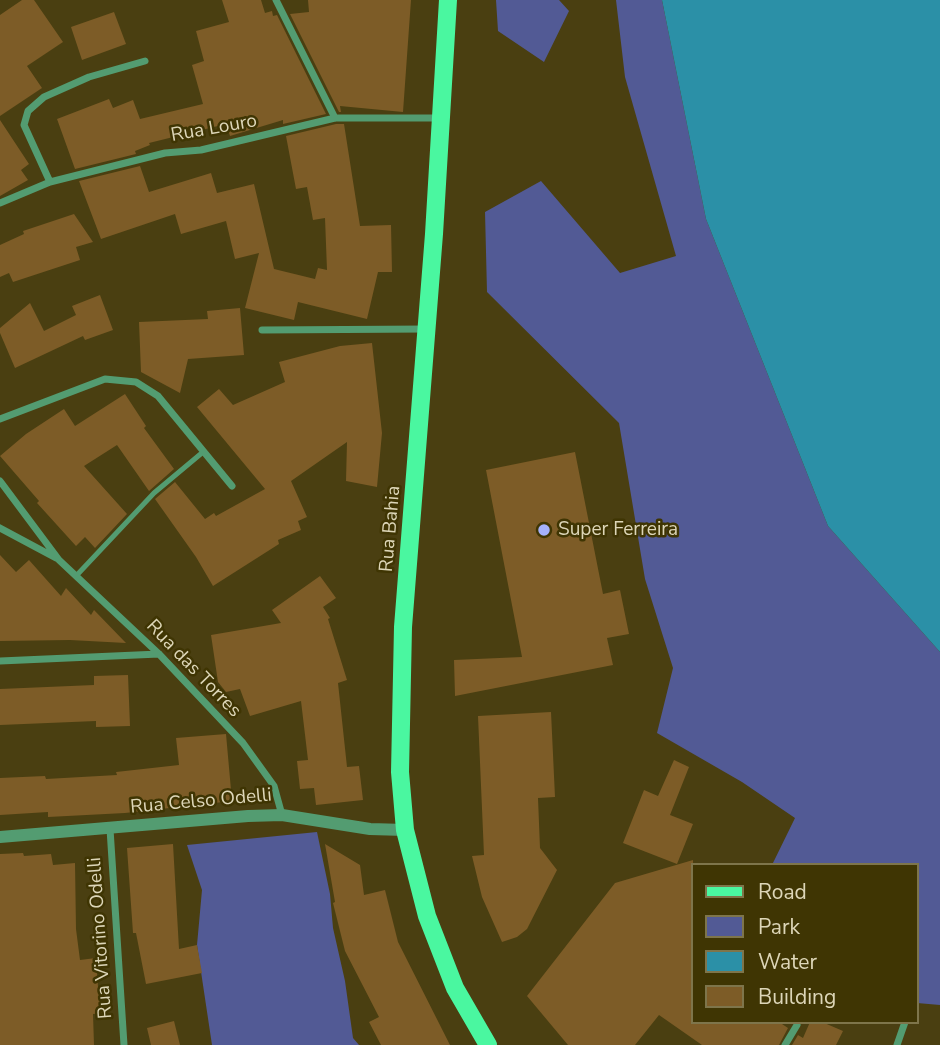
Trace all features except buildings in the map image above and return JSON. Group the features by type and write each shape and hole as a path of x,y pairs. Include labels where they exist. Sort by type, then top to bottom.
{"main road":[{"name":"Rua Bahia","path":"448,0 400,696 400,772 405,830 415,877 454,988 488,1045"}],"street":[{"path":"276,0 335,118"},
{"path":"50,182 24,125 28,111 44,97 89,77 145,61"},
{"name":"Rua Louro","path":"0,203 50,182 165,153 201,150 335,118 439,118"},
{"path":"262,330 427,328"},
{"path":"0,419 105,379 136,382 158,396 232,486"},
{"name":"Rua das Torres","path":"0,481 59,560 159,654 243,743 274,786 282,815"},
{"name":"Rua das Torres","path":"0,528 59,560"},
{"path":"0,661 159,654"},
{"name":"Rua Celso Odelli","path":"0,837 282,815 370,829 405,830"},
{"name":"Rua Vitorino Odelli","path":"110,830 124,1045"},
{"path":"785,1045 797,1024"},
{"path":"897,1045 904,1024"}],"lane":[{"path":"76,576 154,493 203,452"}],"green space":[{"path":"496,0 559,0 569,11 544,62 498,31"},
{"path":"616,0 662,0 706,219 828,526 940,652 940,1005 919,1003 919,863 773,863 795,818 742,782 657,733 673,668 645,579 619,423 487,292 485,212 541,181 620,273 676,256 625,77"},
{"path":"317,832 330,894 333,928 345,981 353,1038 359,1045 212,1045 197,945 202,890 187,845"}],"water":[{"path":"662,0 940,0 940,652 828,526 706,219"}],"place":[{"name":"Super Ferreira","path":"544,530"}]}
